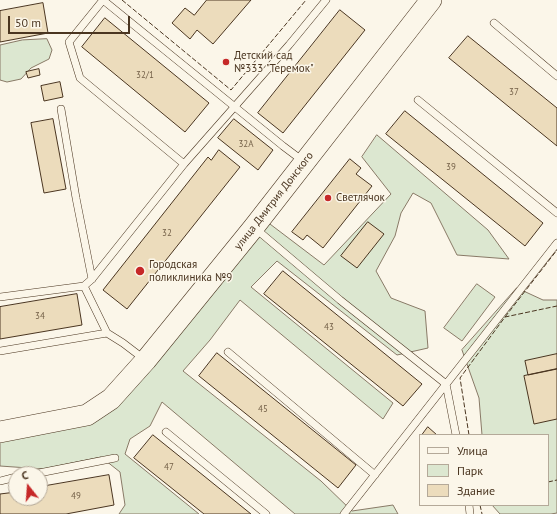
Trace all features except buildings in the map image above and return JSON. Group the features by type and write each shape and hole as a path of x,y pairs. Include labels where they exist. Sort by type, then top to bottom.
{"street":[{"name":"улица Дмитрия Донского","path":"0,432 87,415 111,399 146,360 254,227 431,0"}],"lane":[{"path":"184,164 80,78 69,42 103,0 283,146 305,162"},
{"path":"0,297 84,286 92,279 184,164 289,45 326,0"},
{"path":"494,23 557,76"},
{"path":"418,100 557,213"},
{"path":"61,109 76,198 92,279"},
{"path":"254,227 340,300 446,384 456,434"},
{"path":"344,514 557,243"},
{"path":"84,286 107,333 146,360"},
{"path":"0,351 107,333"},
{"path":"228,352 375,475"},
{"path":"166,432 266,514"},
{"path":"48,471 115,458"}],"green space":[{"path":"47,39 52,50 49,59 31,68 21,79 7,82 0,80 0,45 22,40"},
{"path":"377,135 488,230 509,259 457,255 431,203 413,193 401,213 395,236 376,271 391,298 425,311 428,348 397,355 277,261 251,287 393,403 383,419 240,300 210,340 183,371 321,481 352,511 393,505 398,514 295,514 162,402 150,426 130,439 125,454 199,514 119,514 125,505 120,472 101,457 48,468 48,466 0,466 0,441 91,418 266,221 324,265 391,194 362,157"},
{"path":"477,284 495,297 462,341 444,328"},
{"path":"517,288 543,300 557,300 557,513 500,514 493,506 549,506 549,434 482,434 479,398 462,350"}],"fence":[{"path":"122,0 231,90 306,0"},
{"path":"505,317 557,250"},
{"path":"469,434 460,378 505,317 557,306"},
{"path":"549,482 557,480"},
{"path":"480,506 482,514"}],"place":[{"name":"Детский сад №333 \"Теремок\"","path":"226,62"},
{"name":"Светлячок","path":"328,198"},
{"name":"Городская поликлиника №9","path":"140,271"}]}
